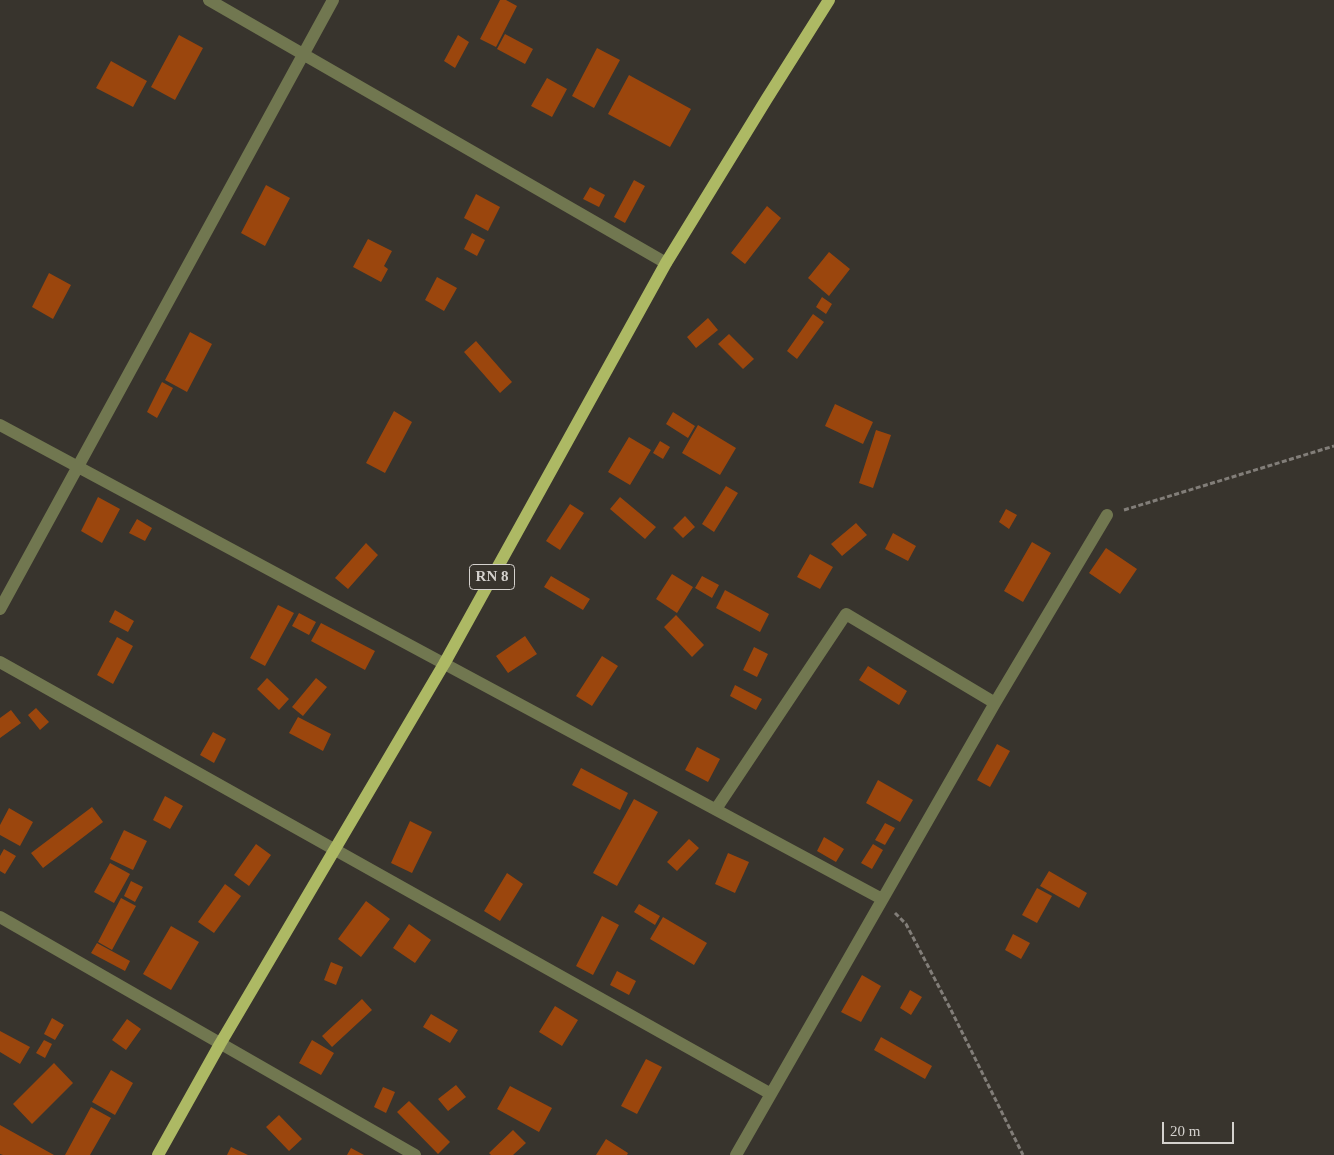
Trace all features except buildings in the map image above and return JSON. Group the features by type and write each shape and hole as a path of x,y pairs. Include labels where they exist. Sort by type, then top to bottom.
{"main road":[{"name":"RN 8","path":"158,1155 220,1044 444,664 666,263 830,0"}],"street":[{"path":"208,0 666,263"},
{"path":"0,609 333,0"},
{"path":"0,426 882,899"},
{"path":"736,1155 995,703 1106,515"},
{"path":"716,809 846,614 995,703"},
{"path":"0,662 771,1094"},
{"path":"0,917 415,1155"}],"path":[{"path":"1106,515 1334,446"},
{"path":"882,899 906,924 1023,1155"}]}
